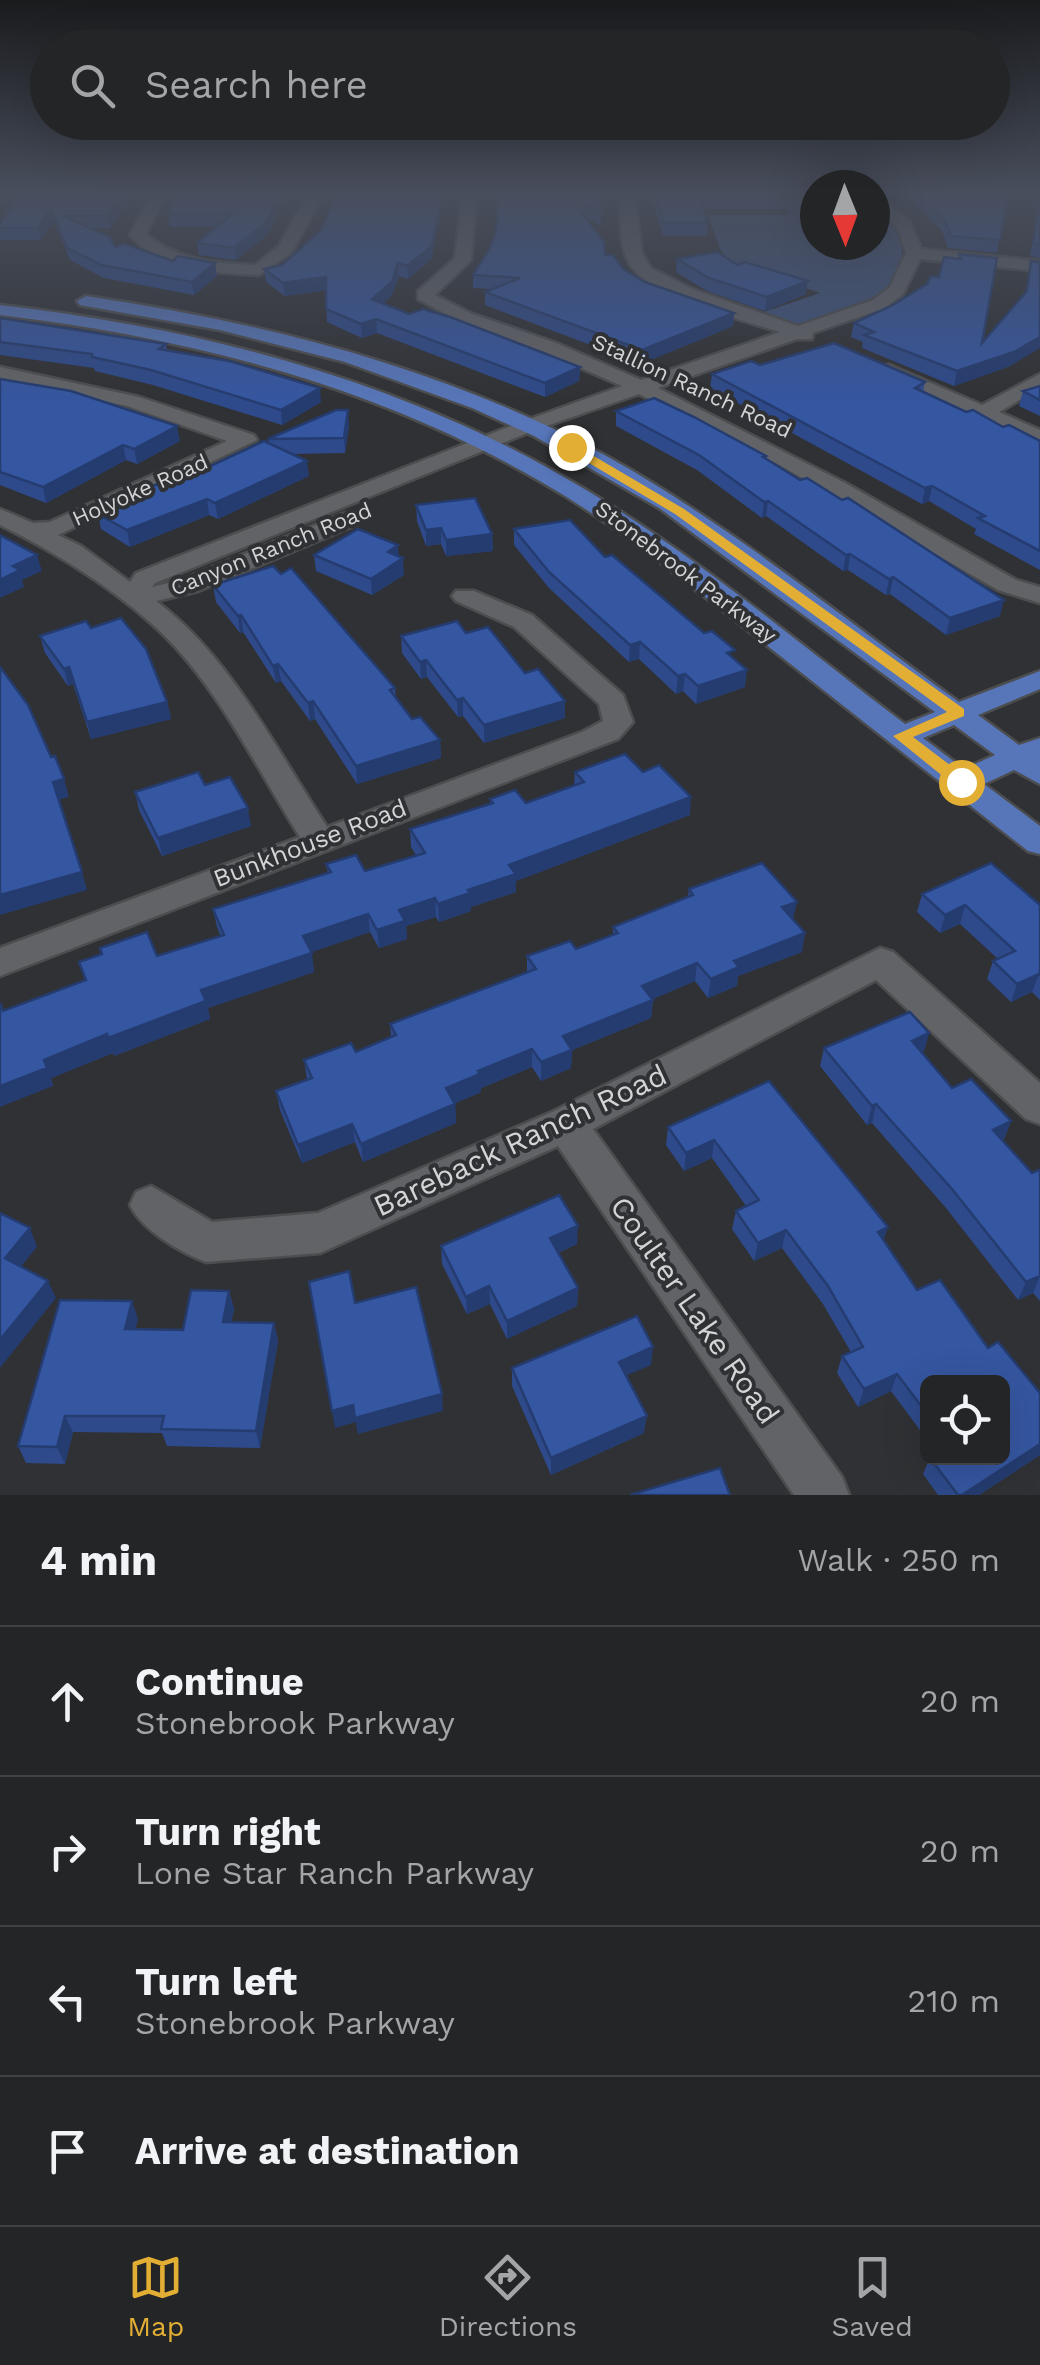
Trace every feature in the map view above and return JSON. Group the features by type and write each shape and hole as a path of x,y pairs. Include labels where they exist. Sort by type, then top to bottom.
{"main road":[{"name":"Stonebrook Parkway","path":"0,292 132,307 244,328 432,382 604,464 680,512 958,713 1032,759"},
{"name":"Stonebrook Parkway","path":"0,310 144,330 262,357 379,395 498,447 592,500 646,539 1040,843"},
{"path":"902,736 1040,679"},
{"path":"961,782 1032,759"}],"street":[{"path":"195,261 220,268 259,270 271,261"},
{"name":"Stallion Ranch Road","path":"461,261 424,295 435,307 496,326 644,387 824,477 1008,585 1040,595"},
{"path":"637,261 653,278 679,291 829,345"},
{"name":"Canyon Ranch Road","path":"132,599 190,586 498,447 612,410 644,387 879,304 896,290 910,261"},
{"path":"989,261 1040,266"},
{"path":"864,360 1040,438"},
{"name":"Holyoke Road","path":"0,373 132,401 246,440 54,530 32,530"},
{"path":"984,412 1040,380"},
{"path":"0,516 72,551 164,620 201,660 318,840"},
{"name":"Bunkhouse Road","path":"0,962 593,739 608,733 618,722 614,701 523,620 464,596"},
{"name":"Bareback Ranch Road","path":"151,1205 206,1242 320,1234 566,1124 880,962 1040,1108"},
{"name":"Coulter Lake Road","path":"566,1124 824,1495"}],"shaded area":[{"path":"728,261 902,261 897,278 883,295 835,317 802,324 764,312 820,293"}],"building":[{"path":"93,261 215,263 192,282"},
{"path":"287,261 414,261 407,266 398,263 392,282 372,299 409,314 423,309 450,317 580,367 545,383 376,319 361,324 326,309 326,277 283,283 264,269"},
{"path":"482,261 617,261 645,282 734,313 642,350 485,292 520,278 473,275"},
{"path":"680,261 731,261 738,265 745,262 808,281 767,297 709,278"},
{"path":"943,261 997,261 982,343 1027,291 1031,261 1040,262 1040,337 1014,352 957,371 864,335 874,332 854,323 891,306 927,284 931,276 939,277"},
{"path":"0,318 166,344 159,349 229,361 320,388 281,410 92,354 0,342"},
{"path":"834,343 925,382 915,388 1040,441 1040,551 978,518 985,516 932,486 925,488 712,374 751,361 760,365"},
{"path":"0,379 71,391 177,426 134,449 123,445 43,487 0,472"},
{"path":"1040,386 1040,400 1023,391"},
{"path":"654,398 766,456 763,457 800,480 807,478 842,500 848,498 1004,600 950,618 893,577 889,579 846,555 768,501 764,502 699,455 616,411"},
{"path":"336,410 348,410 344,438 268,439"},
{"path":"264,441 307,461 215,503 207,499 127,530 98,514 117,505 113,503 176,476 183,479"},
{"path":"475,498 492,534 446,540 441,528 426,530 416,505"},
{"path":"570,520 605,557 612,555 704,633 712,631 735,650 727,653 747,670 698,686 685,674 678,676 640,642 630,645 549,572 514,529"},
{"path":"358,529 398,545 388,552 403,558 371,579 314,555"},
{"path":"0,535 37,555 13,566 20,570 0,580"},
{"path":"273,566 281,574 291,568 395,688 390,690 412,719 420,717 440,740 356,766 313,701 308,703 278,664 273,666 241,615 213,585"},
{"path":"121,618 146,649 167,702 87,722 69,667 64,669 40,636 86,621 91,628"},
{"path":"457,621 466,633 488,627 525,673 538,669 565,701 484,725 463,698 457,700 426,660 420,662 401,636"},
{"path":"0,667 28,705 51,757 55,756 64,779 53,782 82,872 0,895"},
{"path":"625,754 643,772 659,765 691,797 509,865 516,874 468,890 470,893 438,904 435,898 399,910 405,921 377,930 368,914 303,936 312,953 201,990 206,1001 108,1038 107,1034 44,1060 47,1068 0,1086 0,1003 3,1011 86,980 79,962 102,954 100,948 147,932 157,956 224,935 213,909 331,872 326,864 356,855 365,871 425,853 410,829 493,803 490,799 515,790 526,803 584,782 575,772"},
{"path":"198,772 205,785 230,777 248,808 158,838 135,792"},
{"path":"762,863 797,902 782,907 805,933 734,961 739,967 711,979 697,963 642,986 653,1000 563,1036 572,1050 541,1062 532,1049 478,1071 480,1074 446,1088 455,1104 361,1144 352,1124 298,1145 276,1091 312,1078 304,1060 351,1043 356,1052 396,1035 390,1024 536,969 527,956 570,941 576,949 618,933 613,927 693,895 689,889"},
{"path":"991,863 1040,905 1040,975 1017,984 993,961 1015,951 965,905 945,915 922,894"},
{"path":"910,1012 929,1033 912,1041 952,1088 971,1079 1011,1121 993,1130 1032,1173 1040,1171 1040,1276 1026,1282 952,1189 876,1104 872,1106 824,1048"},
{"path":"769,1081 888,1227 878,1232 917,1290 940,1280 988,1348 998,1342 1040,1393 1040,1444 1010,1464 1010,1375 920,1375 920,1404 897,1374 864,1389 842,1356 863,1347 828,1286 786,1230 758,1243 736,1211 759,1200 714,1140 686,1153 668,1127"},
{"path":"559,1195 578,1226 550,1238 578,1288 507,1321 489,1286 466,1297 441,1246"},
{"path":"0,1213 30,1228 5,1258 48,1281 0,1340"},
{"path":"349,1271 355,1303 416,1287 442,1394 355,1418 353,1405 332,1411 309,1282"},
{"path":"191,1290 229,1291 223,1322 274,1323 256,1431 161,1429 164,1416 65,1416 57,1447 18,1446 60,1300 132,1301 125,1329 183,1330"},
{"path":"637,1316 653,1347 619,1362 647,1416 551,1458 512,1368"},
{"path":"935,1465 1008,1465 962,1495"},
{"path":"720,1468 730,1495 630,1495"}],"route":[{"path":"571,447 680,512 958,713 902,736 961,782"}]}
